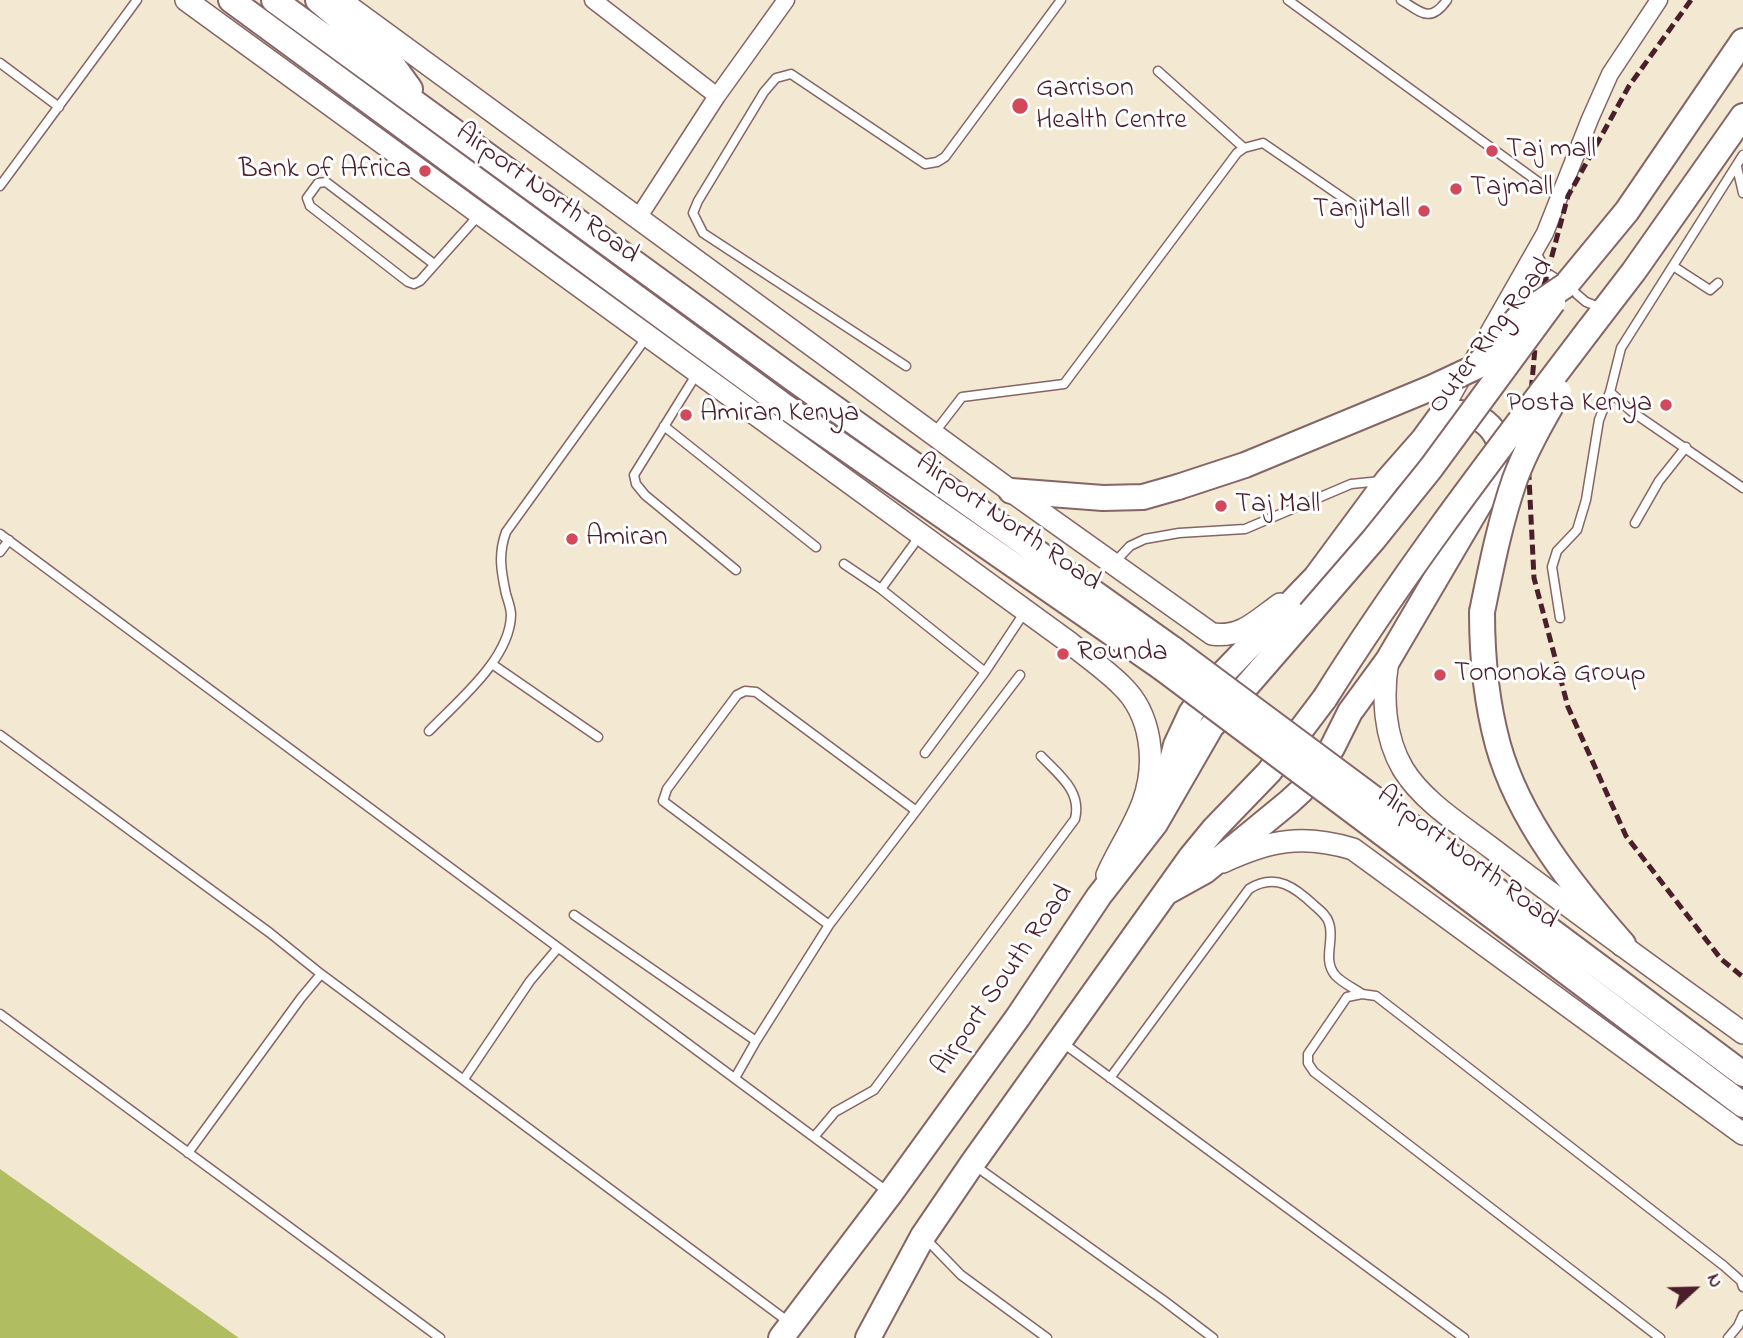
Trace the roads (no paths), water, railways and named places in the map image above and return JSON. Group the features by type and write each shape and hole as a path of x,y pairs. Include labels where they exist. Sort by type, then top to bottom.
{"main road":[{"name":"Airport North Road","path":"186,0 1026,611 1122,686 1140,711 1151,756 1144,800 1098,896"},
{"name":"Airport North Road","path":"231,0 780,403 1161,668 1743,1105"},
{"name":"Airport North Road","path":"274,0 795,380 1173,649 1743,1074"},
{"path":"318,0 389,60 426,111"},
{"name":"Airport North Road","path":"340,0 1011,491 1212,634 1238,634 1316,576"},
{"name":"Outer Ring Road","path":"1272,656 1432,468 1566,285 1627,211 1743,41"},
{"path":"868,1338 923,1236 1191,857 1269,772 1325,698 1375,618 1605,309 1743,116"},
{"path":"1011,491 1103,498 1143,497 1245,465 1476,367 1519,317 1566,285"},
{"path":"1588,331 1572,372 1538,427 1515,479 1490,571 1482,612 1482,656 1490,712 1499,747 1532,822 1557,862 1623,944"},
{"path":"1155,824 1176,746 1191,713 1207,690 1316,576 1441,414 1460,413 1488,424 1500,441 1503,464 1388,660 1350,712 1332,748 1301,791 1205,871 1167,892"},
{"name":"Airport South Road","path":"787,1332 1018,1017 1098,896 1155,824 1212,727 1272,656"},
{"name":"Airport North Road","path":"1388,660 1385,704 1396,755 1413,782 1428,798 1743,1033"},
{"name":"Airport North Road","path":"1205,871 1242,853 1281,841 1317,840 1353,849 1743,1134"}],"street":[{"path":"593,0 717,96"},
{"path":"638,218 717,96 786,0"},
{"path":"1441,414 1545,233 1610,74 1659,0"}],"lane":[{"path":"0,186 137,0"},
{"path":"906,366 703,233 693,214 698,201 764,92 776,78 792,74 925,164 937,162 945,156 1061,0"},
{"path":"1288,0 1559,197"},
{"path":"1401,0 1430,15 1441,9 1447,0"},
{"path":"0,63 59,107"},
{"path":"1158,71 1244,148"},
{"path":"934,435 962,397 1064,384 1237,153 1244,148 1263,143 1355,206"},
{"path":"1560,618 1552,567 1557,551 1577,530 1587,500 1599,420 1610,392 1621,348 1743,155"},
{"path":"1737,167 1743,193"},
{"path":"434,264 326,182 318,183 307,198 310,206 414,284 420,281 480,214"},
{"path":"1535,250 1547,273 1586,302 1605,309"},
{"path":"1673,265 1710,290 1718,283"},
{"path":"429,731 492,664 507,638 511,613 500,567 500,548 506,532 648,336"},
{"path":"698,372 634,475 636,484 645,495 736,570"},
{"path":"1610,392 1631,411 1743,488"},
{"path":"664,426 816,547"},
{"path":"1635,523 1659,481 1686,447"},
{"path":"1112,564 1130,546 1145,539 1179,533 1245,529 1350,484 1387,481"},
{"path":"0,534 890,1194"},
{"path":"881,589 920,534"},
{"path":"0,552 9,540"},
{"path":"844,564 881,589 985,672"},
{"path":"925,753 1026,611"},
{"path":"492,664 598,737"},
{"path":"735,1078 829,925 1020,675"},
{"path":"829,925 663,801 667,789 737,695 745,691 756,692 915,810"},
{"path":"0,735 464,1079 787,1332"},
{"path":"814,1137 835,1112 874,1090 1075,819 1078,808 1073,790 1041,756"},
{"path":"1110,1078 1249,889 1263,882 1293,886 1325,915 1331,932 1328,956 1331,966 1336,976 1362,994"},
{"path":"574,915 756,1041"},
{"path":"464,1079 530,981 557,948"},
{"path":"188,1153 321,974"},
{"path":"1660,1338 1314,1072 1308,1063 1308,1054 1347,997 1362,994 1376,996 1724,1266 1741,1281 1743,1287"},
{"path":"0,1014 440,1338"},
{"path":"1061,1041 1464,1338"},
{"path":"972,1164 1213,1338"},
{"path":"923,1236 961,1275 1047,1338"},
{"path":"1728,1338 1743,1315"}],"railway":[{"path":"1691,0 1629,86 1568,196 1539,304 1527,437 1534,578 1568,707 1626,836 1721,959 1743,977"}],"place":[{"name":"Garrison Health Centre","path":"1020,106"},
{"name":"Taj mall","path":"1492,151"},
{"name":"Bank of Africa","path":"425,171"},
{"name":"Tajmall","path":"1456,189"},
{"name":"TanjiMall","path":"1424,211"},
{"name":"Posta Kenya","path":"1666,405"},
{"name":"Amiran Kenya","path":"686,415"},
{"name":"Taj Mall","path":"1221,506"},
{"name":"Amiran","path":"572,539"},
{"name":"Rounda","path":"1063,654"},
{"name":"Tononoka Group","path":"1440,675"}]}
